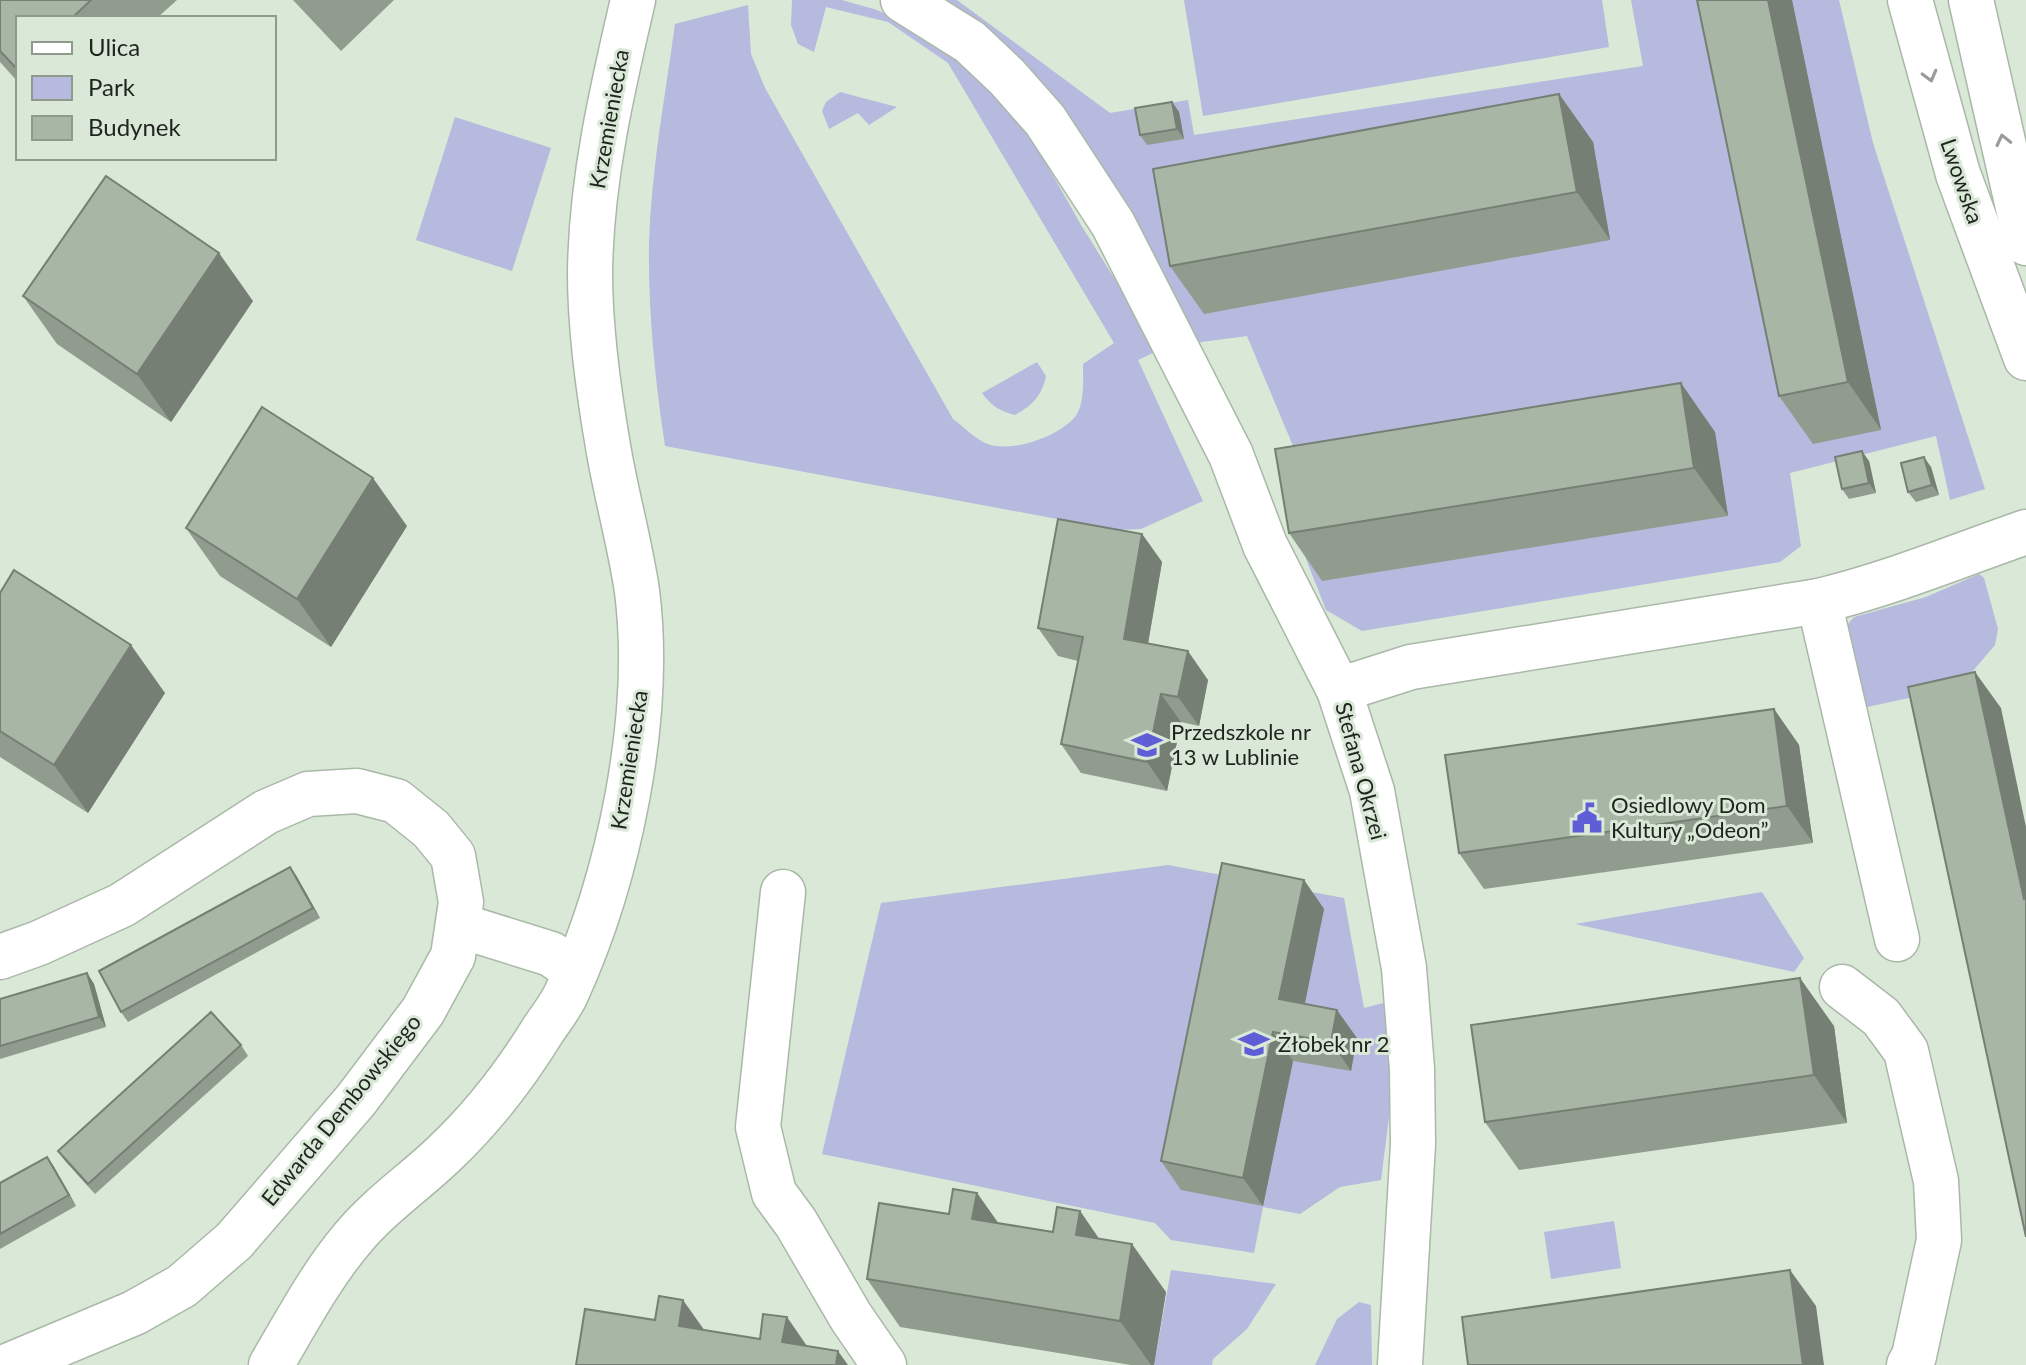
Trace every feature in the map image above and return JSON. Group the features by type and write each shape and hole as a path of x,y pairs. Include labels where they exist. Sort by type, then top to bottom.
{"street":[{"name":"Krzemieniecka","path":"271,1365 352,1239 387,1203 446,1153 485,1111 527,1057 566,995 606,889 638,732 643,663 637,591 609,449 590,275 597,168 633,0"},
{"path":"903,0 970,42 1007,77 1045,120 1113,224 1231,455 1265,545 1339,690"},
{"name":"Lwowska","path":"1910,0 1958,174 2026,358"},
{"name":"Lwowska","path":"1971,0 2026,243"},
{"name":"Stefana Okrzei","path":"1400,1365 1413,1144 1412,1069 1404,968 1372,791 1339,690 1411,667 1819,601 1927,569 2026,532"},
{"path":"1819,601 1897,939"},
{"name":"Edwarda Dembowskiego","path":"0,957 39,943 122,905 266,812 308,794 357,791 396,801 431,829 453,856 461,902 453,956 423,1011 356,1100 234,1241 182,1286 134,1313 10,1365"},
{"path":"783,892 758,1127 774,1193 884,1365"},
{"path":"458,925 551,954 575,971"},
{"path":"1842,987 1881,1017 1906,1051 1936,1181 1939,1240 1914,1356 1909,1365"}],"green space":[{"path":"792,0 842,0 877,10 913,27 977,74 1033,140 1081,225 1159,350 1138,360 1203,501 1141,529 1116,530 665,446 653,345 649,244 655,162 675,24 748,5 751,54 765,88 953,419 979,440 993,446 1018,445 1044,438 1066,425 1078,413 1082,400 1083,364 1114,343 948,63 888,22 826,7 814,52 798,44 791,25"},
{"path":"947,0 957,0 1110,113 1188,100 1194,135 1643,66 1631,0 1839,0 1873,143 1985,489 1950,500 1936,436 1790,473 1801,546 1780,562 1362,631 1326,610 1292,523 1296,453 1247,336 1179,345 1137,220 986,28"},
{"path":"1184,0 1602,0 1609,47 1203,116"},
{"path":"840,92 897,107 869,125 858,113 829,129 822,111 826,102"},
{"path":"455,117 551,148 512,271 416,240"},
{"path":"1037,362 1046,376 1042,389 1032,403 1015,415 996,407 982,393"},
{"path":"1979,574 1984,578 1998,629 1995,645 1959,687 1858,709 1843,630 1854,617 1926,597"},
{"path":"1168,865 1344,898 1364,1008 1387,1002 1394,1078 1381,1180 1340,1187 1300,1214 1263,1207 1254,1253 1171,1240 1155,1223 822,1154 881,903"},
{"path":"1762,892 1804,958 1794,972 1575,924"},
{"path":"1614,1221 1621,1268 1551,1279 1544,1232"},
{"path":"1171,1270 1276,1284 1247,1329 1213,1359 1212,1365 1154,1365"},
{"path":"1359,1302 1371,1305 1372,1365 1315,1365 1337,1319"}],"building":[{"path":"0,0 91,0 74,16 16,16 16,68 0,51"},
{"path":"1697,0 1768,0 1848,382 1779,396"},
{"path":"1559,94 1577,192 1170,266 1153,169"},
{"path":"1172,102 1177,129 1140,135 1135,108"},
{"path":"106,176 219,253 137,374 23,296"},
{"path":"1681,383 1694,468 1289,533 1275,449"},
{"path":"262,407 373,478 297,599 186,528"},
{"path":"1862,451 1869,483 1842,489 1835,457"},
{"path":"1924,457 1932,485 1908,492 1901,463"},
{"path":"1058,519 1142,534 1124,639 1188,651 1178,697 1161,694 1147,762 1061,744 1083,637 1038,628"},
{"path":"14,570 131,645 54,765 0,731 0,593"},
{"path":"1975,672 2026,898 2026,1237 1908,687"},
{"path":"1774,709 1787,806 1459,853 1445,755"},
{"name":"Żłobek nr 2","path":"1222,863 1304,880 1279,999 1337,1010 1331,1042 1273,1032 1243,1178 1161,1161"},
{"path":"290,867 313,908 121,1012 99,971"},
{"path":"87,973 99,1017 0,1046 0,999"},
{"path":"1800,978 1814,1075 1485,1122 1471,1025"},
{"path":"211,1012 241,1045 88,1184 58,1151"},
{"path":"47,1157 69,1195 0,1234 0,1183"},
{"path":"953,1189 977,1193 972,1219 1053,1232 1057,1207 1080,1211 1076,1235 1132,1244 1120,1321 867,1279 879,1203 949,1214"},
{"path":"1790,1270 1803,1365 1468,1365 1462,1317"},
{"path":"659,1296 683,1300 679,1326 760,1339 763,1314 787,1317 782,1342 838,1351 836,1365 576,1365 585,1309 655,1320"}],"place":[{"name":"Przedszkole nr 13 w Lublinie","path":"1147,745"},
{"name":"Osiedlowy Dom Kultury „Odeon”","path":"1587,818"},
{"name":"Żłobek nr 2","path":"1254,1044"}]}
